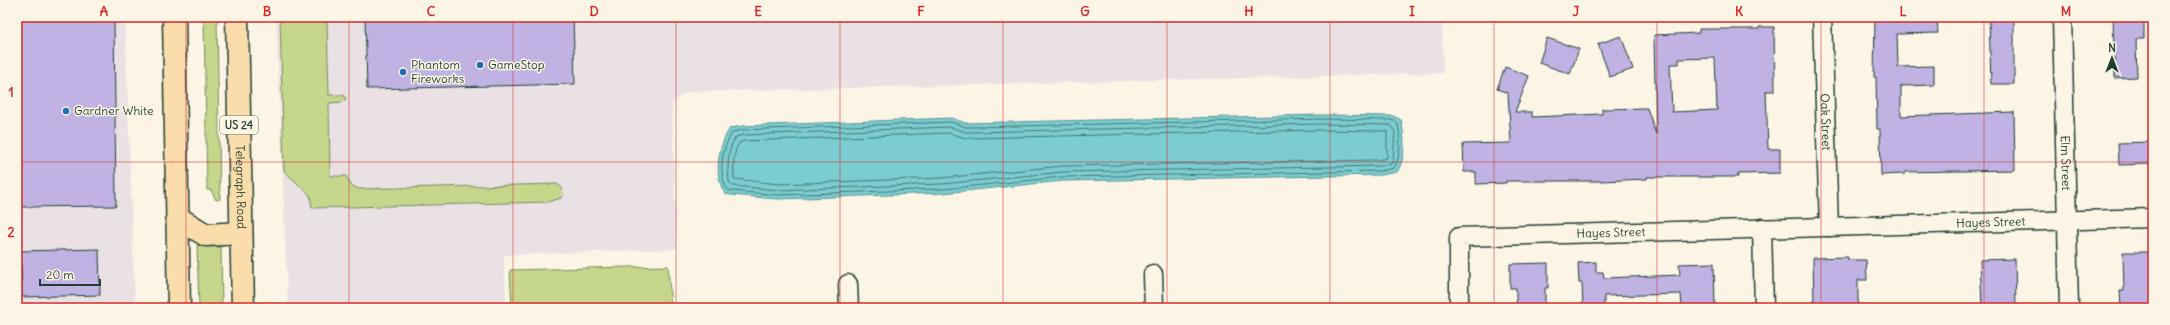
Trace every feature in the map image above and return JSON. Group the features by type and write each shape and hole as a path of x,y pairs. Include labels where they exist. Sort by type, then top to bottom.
{"main road":[{"path":"174,17 179,308"},
{"name":"Telegraph Road","path":"237,17 243,308"},
{"path":"178,218 206,235 241,233"}],"street":[{"name":"Oak Street","path":"1822,17 1829,227"},
{"name":"Elm Street","path":"2062,17 2068,308"},
{"name":"Hayes Street","path":"1459,308 1459,237 2153,218"},
{"path":"1762,228 1764,308"},
{"path":"1153,274 1154,308"},
{"path":"848,284 849,308"}],"shaded area":[{"path":"17,17 125,17 135,308 17,308"},
{"path":"276,17 1442,17 1443,73 686,92 672,103 677,249 504,255 506,308 288,308"}],"green space":[{"path":"204,17 217,17 220,199 216,200 211,190 207,190"},
{"path":"280,17 342,17 342,20 327,22 329,95 344,95 346,99 343,102 329,103 330,176 346,176 351,185 358,189 557,184 562,188 563,195 561,198 548,202 312,208 310,195 284,171"},
{"path":"197,245 221,247 222,308 199,308"},
{"path":"668,266 671,308 512,308 510,270"}],"water":[{"path":"1322,115 1393,116 1401,120 1404,147 1402,161 1397,172 1381,175 1063,181 943,193 778,199 725,194 721,186 718,169 720,152 726,135 730,128 742,126 952,118 965,123"}],"building":[{"name":"Gardner White","path":"17,17 114,17 116,206 17,207"},
{"path":"365,17 573,17 575,84 367,89"},
{"path":"1875,17 1937,17 1938,33 1897,34 1898,67 1934,66 1934,85 1901,86 1901,116 2014,112 2015,170 1905,172 1905,174 1881,175 1880,129 1877,129 1876,77 1874,77"},
{"path":"1989,17 2014,17 2014,84 1991,84"},
{"path":"2144,17 2144,39 2136,39 2137,77 2115,78 2113,18"},
{"path":"1759,27 1774,27 1775,91 1766,91 1768,149 1780,149 1780,173 1738,174 1738,177 1647,177 1647,179 1601,181 1506,181 1506,183 1476,184 1476,172 1464,172 1463,144 1511,143 1508,93 1497,89 1505,67 1529,76 1515,112 1532,112 1532,117 1602,114 1602,109 1647,108 1656,134 1654,35 1699,33 1699,29 1759,29","holes":["1715,58 1717,110 1672,112 1670,64 1679,64 1679,59"]},
{"path":"1621,36 1633,69 1610,77 1598,44"},
{"path":"1547,38 1579,49 1570,74 1539,63"},
{"path":"2149,142 2150,164 2119,165 2118,143"},
{"path":"99,249 100,295 22,297 21,251"},
{"path":"2123,252 2153,252 2153,308 2121,308 2120,291 2124,291"},
{"path":"1848,257 1848,260 1866,260 1867,280 1858,280 1858,308 1814,308 1813,258"},
{"path":"2015,259 2016,308 1982,308 1980,260"},
{"path":"1596,262 1596,272 1603,272 1604,278 1680,275 1679,264 1714,263 1715,308 1682,308 1681,294 1604,296 1604,308 1583,308 1582,283 1579,283 1578,263"},
{"path":"1548,263 1548,288 1545,288 1545,308 1516,308 1516,288 1510,288 1510,264"}],"place":[{"name":"GameStop","path":"480,65"},
{"name":"Phantom Fireworks","path":"403,72"},
{"name":"Gardner White","path":"66,111"}]}
